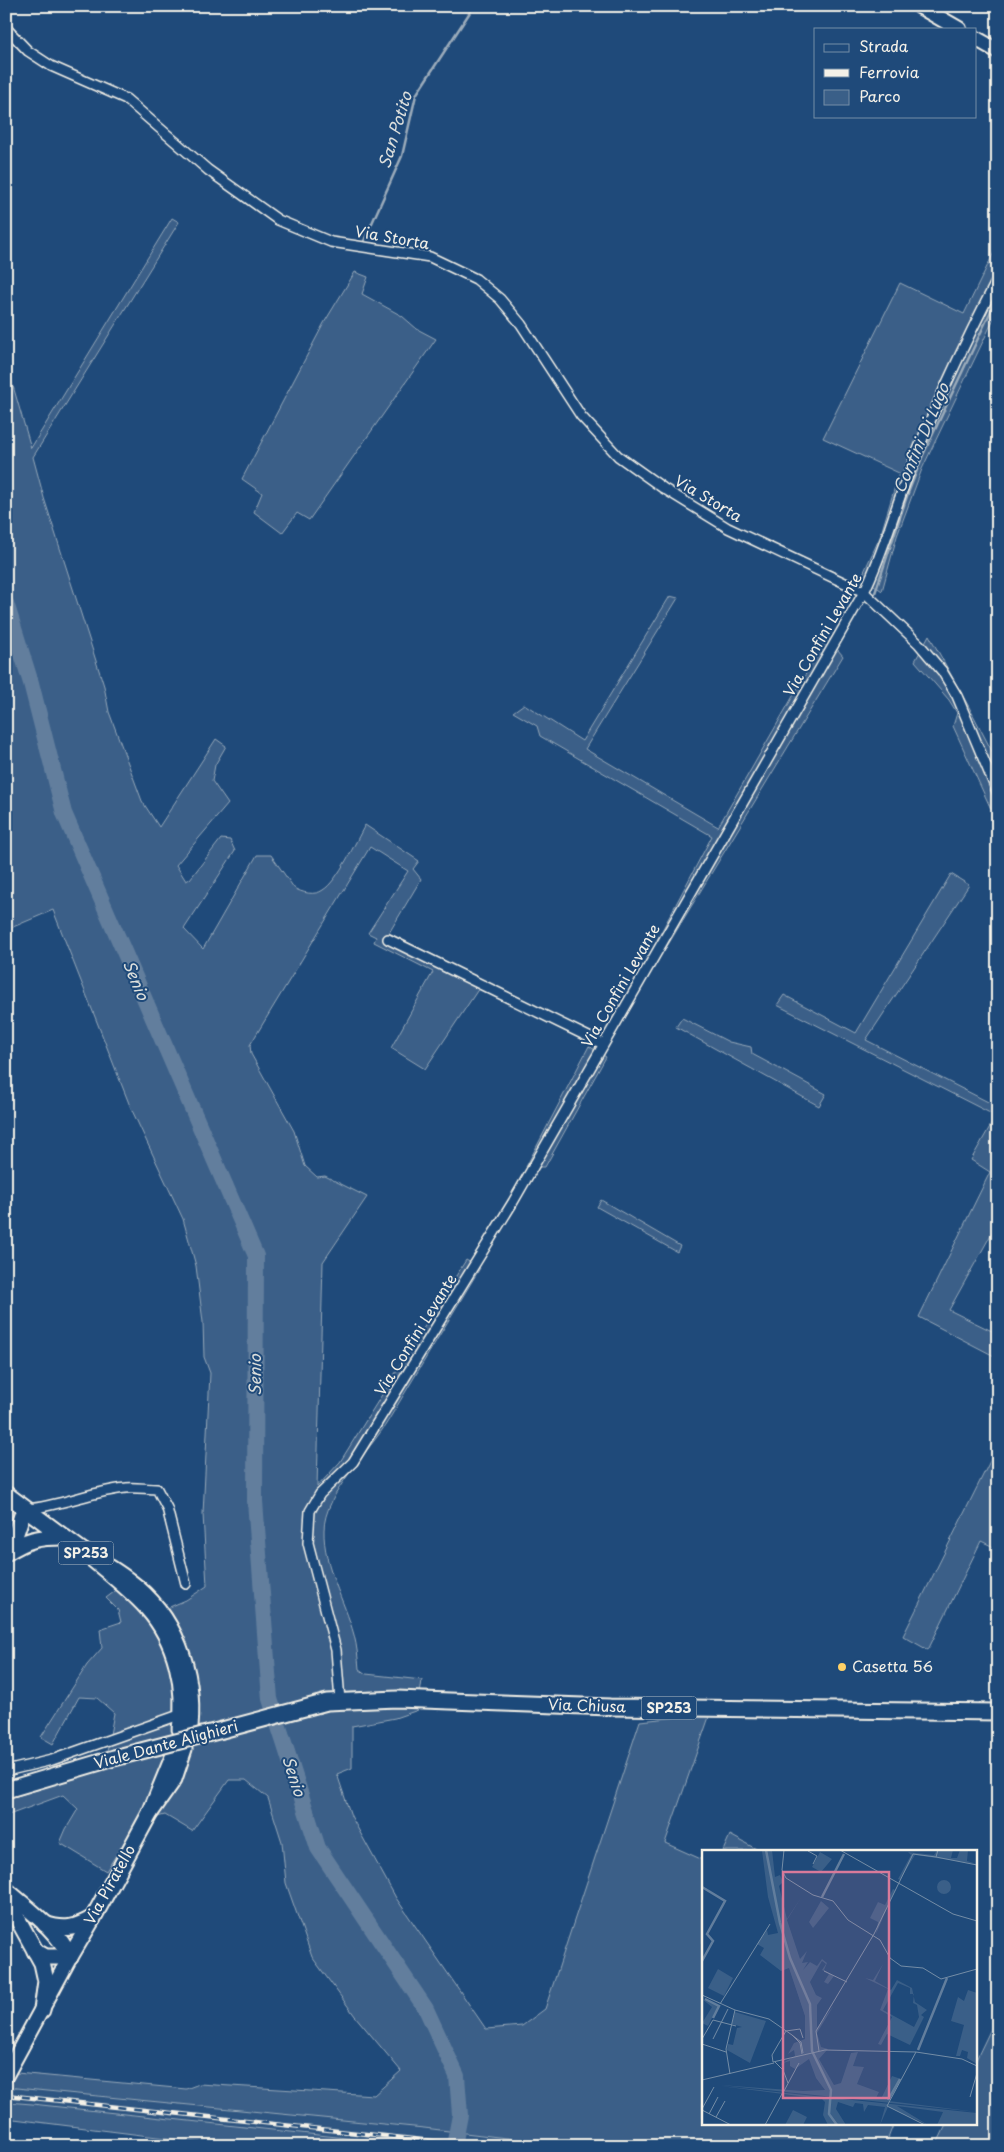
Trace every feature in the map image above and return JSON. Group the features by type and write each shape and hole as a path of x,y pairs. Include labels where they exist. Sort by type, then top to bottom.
{"main road":[{"path":"919,6 957,28"},
{"path":"976,39 998,51"},
{"path":"6,1494 24,1509 14,1539 6,1549"},
{"name":"SP253","path":"24,1509 84,1552 130,1581 150,1599 164,1618 185,1660 191,1698 184,1723"},
{"name":"SP253","path":"6,1553 24,1542 40,1537 64,1537"},
{"name":"Via Chiusa","path":"334,1701 397,1698 620,1707 998,1712"},
{"name":"Viale Dante Alighieri","path":"6,1790 114,1758 334,1701"},
{"name":"Via Piratello","path":"70,1957 150,1813 179,1750"},
{"path":"6,1890 45,1924 63,1944 70,1957"},
{"path":"6,1898 42,1963 46,1981 42,2010"},
{"path":"45,1924 58,1929 78,1927 93,1918"},
{"path":"35,1951 46,1957 70,1957"},
{"path":"6,2075 70,1957"}],"street":[{"name":"Via Storta","path":"6,28 28,51 51,66 126,99 208,170 278,220 331,242 430,258 476,279 500,299 522,324 580,416 618,456 662,488 728,528 864,592 919,644 942,670 957,696 998,794"},
{"name":"Via Confini Levante","path":"334,1701 336,1650 308,1543 310,1511 320,1494 353,1462 513,1202 864,592 877,566 908,475 954,366 998,278"},
{"path":"388,939 603,1044"},
{"path":"24,1509 47,1507 72,1499 126,1488 157,1489 167,1508 186,1584"},
{"path":"6,1771 184,1723"}],"shaded area":[{"path":"6,2087 424,2128 572,2146 420,2146 6,2102"}],"green space":[{"path":"172,218 179,222 33,457 44,498 104,686 109,712 142,801 159,827 216,739 226,746 215,765 212,781 228,804 176,865 186,881 190,879 221,839 230,840 235,851 184,929 203,949 257,855 271,855 297,890 312,893 320,892 329,885 341,870 365,825 419,861 413,869 421,879 389,933 497,987 492,995 479,988 425,1069 391,1048 433,972 374,942 376,937 368,933 408,871 370,847 250,1045 251,1054 294,1131 305,1166 317,1177 325,1176 367,1197 323,1262 317,1487 340,1462 466,1260 480,1268 388,1421 349,1473 331,1502 326,1516 324,1530 327,1557 354,1635 359,1669 366,1674 422,1680 418,1710 395,1718 352,1726 352,1768 337,1774 351,1816 396,1898 486,2029 522,2026 545,2009 640,1721 710,1714 665,1843 702,1860 702,2124 894,2124 885,2146 572,2146 424,2128 6,2087 6,2072 186,2089 199,2084 374,2095 401,2071 355,2016 312,1957 286,1883 282,1842 268,1798 246,1780 229,1780 192,1831 165,1815 137,1822 106,1871 60,1843 78,1809 63,1795 6,1816 6,1799 40,1789 107,1751 114,1713 97,1698 79,1697 53,1744 41,1737 87,1665 102,1648 100,1629 121,1622 118,1610 106,1598 118,1589 165,1609 186,1600 207,1586 203,1514 210,1373 204,1357 203,1322 196,1266 183,1219 130,1106 53,910 6,930 6,362 31,448"},
{"path":"998,244 998,310 922,469 897,536 882,591 862,576 880,537 899,473 823,438 900,283 964,314"},
{"path":"355,272 368,277 362,294 402,316 417,329 436,339 309,520 297,513 282,533 254,512 262,493 242,479 324,323"},
{"path":"670,596 678,598 585,749 718,827 827,637 843,656 666,948 657,940 712,836 540,736 537,726 513,712 524,704 582,741"},
{"path":"929,635 998,763 998,809 991,809 953,726 957,713 949,700 915,661"},
{"path":"951,874 969,885 866,1040 998,1107 998,1222 949,1310 998,1334 998,1358 919,1317 990,1172 971,1160 996,1116 777,1005 784,995 856,1033"},
{"path":"682,1018 729,1042 751,1047 752,1054 826,1094 819,1106 676,1027"},
{"path":"589,1046 606,1057 545,1167 526,1167"},
{"path":"601,1200 680,1246 677,1252 597,1207"},
{"path":"998,1445 998,1549 981,1541 928,1650 903,1636"},
{"path":"730,1835 758,1850 723,1850"},
{"path":"998,2014 998,2146 936,2146 947,2124 976,2124 976,2060"},
{"path":"6,2102 420,2146 229,2146 6,2118"}],"waterway":[{"name":"San Potito","path":"364,241 402,156 416,95 474,6"},
{"name":"Confini Di Lugo","path":"875,593 908,493 923,455 998,296"},
{"name":"Senio","path":"6,603 31,683 64,813 256,1256 255,1501 270,1699 318,1848 426,2009 457,2076 460,2115 454,2146"}],"railway":[{"path":"6,2095 478,2146"}],"place":[{"name":"Casetta 56","path":"842,1667"}]}
